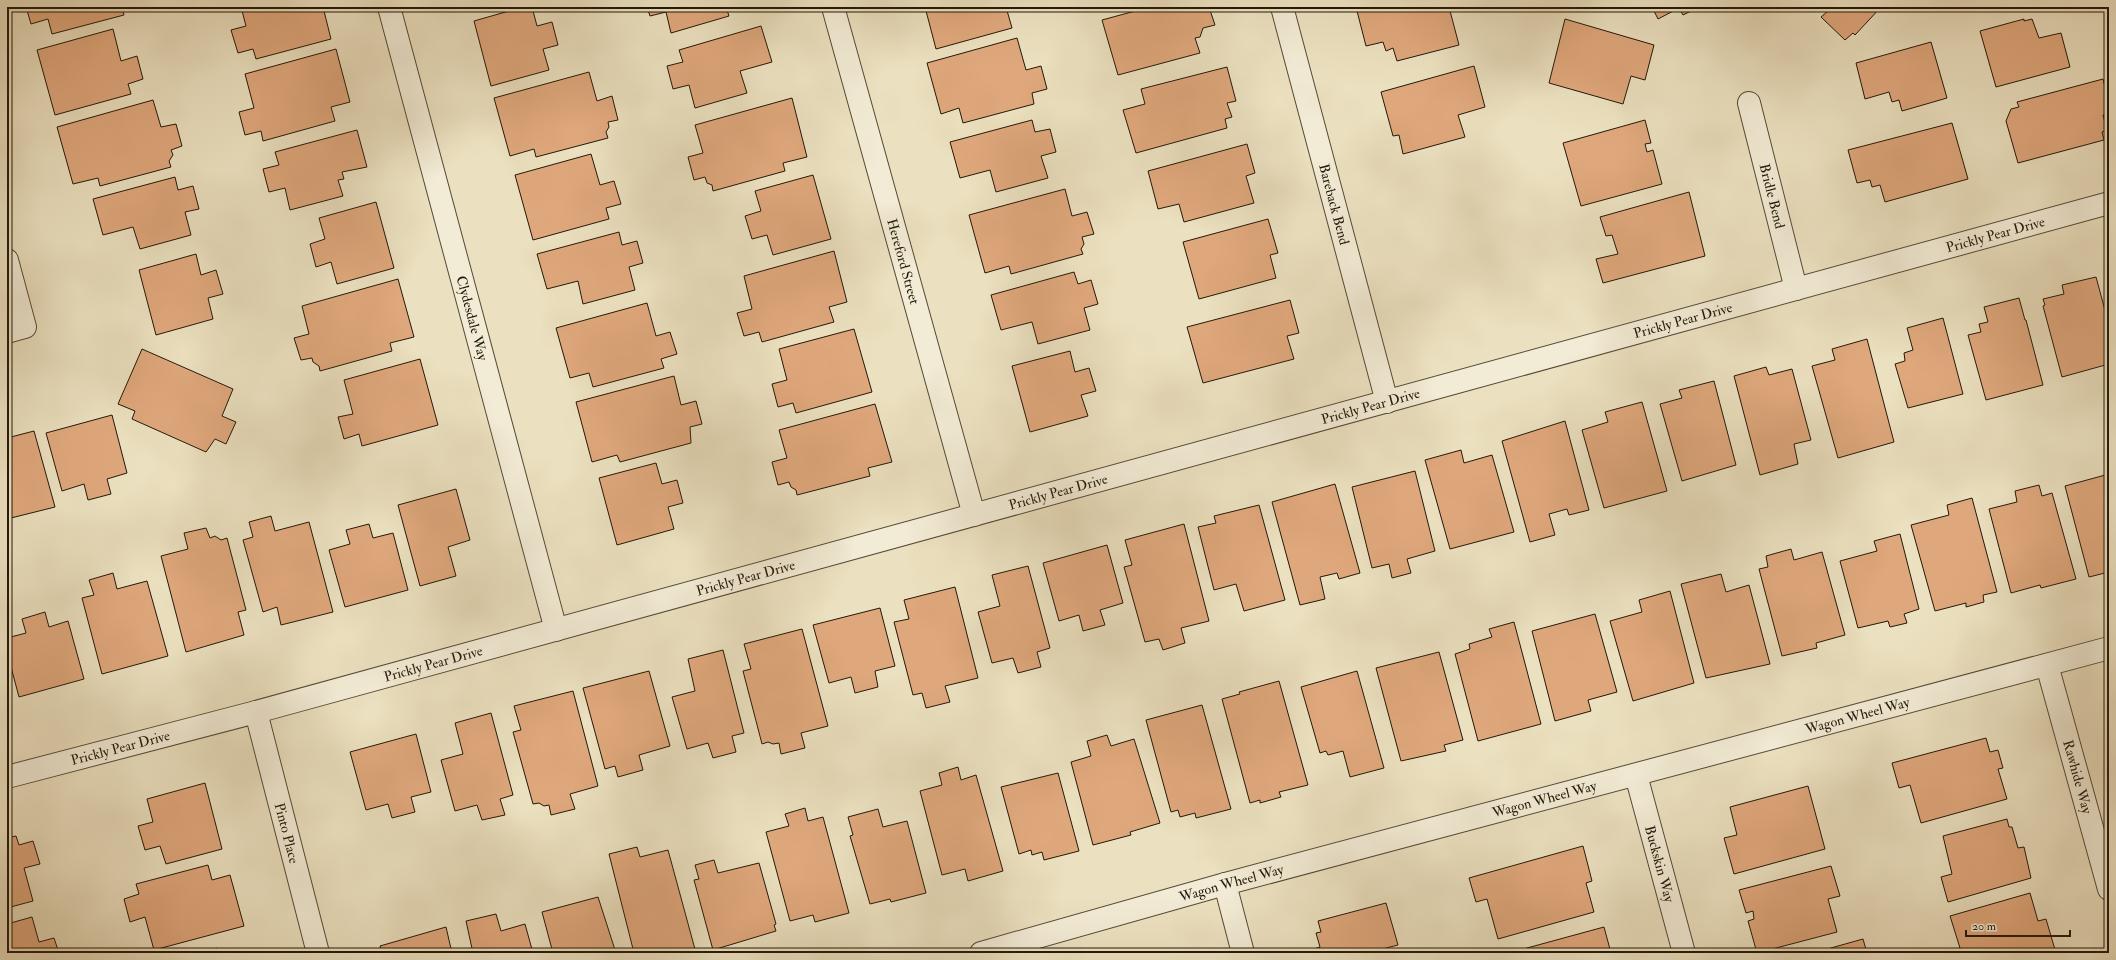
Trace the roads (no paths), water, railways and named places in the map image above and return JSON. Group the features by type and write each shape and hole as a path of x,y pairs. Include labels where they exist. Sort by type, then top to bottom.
{"street":[{"name":"Clydesdale Way","path":"389,7 556,630"},
{"name":"Hereford Street","path":"833,7 974,515"},
{"name":"Bareback Bend","path":"1282,7 1387,402"},
{"name":"Bridle Bend","path":"1749,103 1796,289"},
{"name":"Prickly Pear Drive","path":"7,778 556,630 2109,203"},
{"path":"7,260 16,329"},
{"name":"Wagon Wheel Way","path":"981,953 1225,884 2109,648"},
{"name":"Rawhide Way","path":"2047,665 2109,889"},
{"name":"Pinto Place","path":"256,712 318,953"},
{"name":"Buckskin Way","path":"1636,775 1684,953"},
{"path":"1225,884 1243,953"}]}
